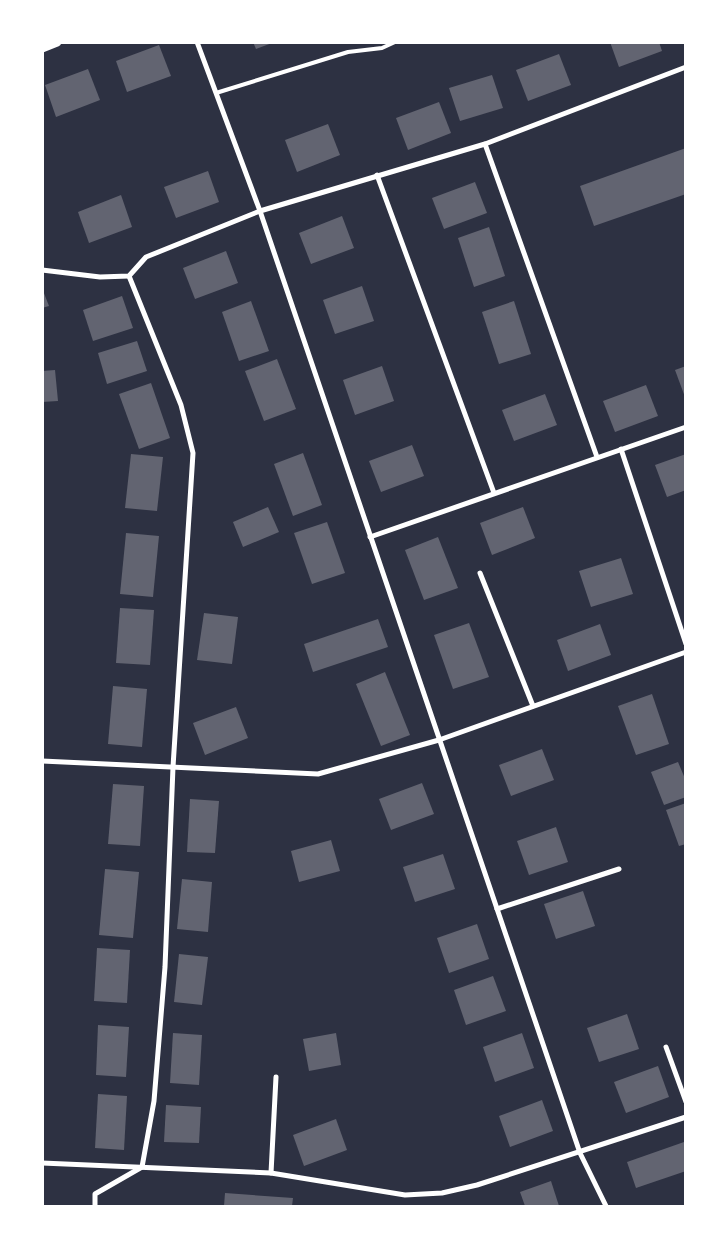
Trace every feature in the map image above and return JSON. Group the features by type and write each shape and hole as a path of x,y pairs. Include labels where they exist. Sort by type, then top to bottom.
{"street":[{"path":"42,48 57,42"},
{"path":"197,42 260,211 580,1153 606,1206"},
{"path":"42,270 100,277 128,276 146,257 260,211 485,144 686,67"},
{"path":"485,144 596,458"},
{"path":"377,175 494,493"},
{"path":"95,1206 95,1194 142,1167 154,1101 165,967 172,767 193,453 181,405 128,276"},
{"path":"370,537 686,427"},
{"path":"621,449 686,644"},
{"path":"480,573 533,706"},
{"path":"42,762 318,774 439,740 686,652"},
{"path":"497,909 619,869"},
{"path":"666,1047 686,1102"},
{"path":"271,1173 276,1077"},
{"path":"42,1163 271,1173 405,1195 442,1193 477,1185 580,1153 686,1116"}],"lane":[{"path":"216,93 348,52 382,48 396,42"}],"building":[{"path":"253,42 272,42 272,43 256,49"},
{"path":"610,42 659,42 662,51 619,67"},
{"path":"159,45 171,76 127,92 116,61"},
{"path":"559,54 571,85 528,101 516,70"},
{"path":"88,69 100,100 56,117 45,85"},
{"path":"492,75 503,108 460,121 449,88"},
{"path":"439,102 451,133 408,150 396,118"},
{"path":"328,124 340,155 297,172 285,140"},
{"path":"686,148 686,194 594,226 580,186"},
{"path":"208,171 219,202 176,218 164,187"},
{"path":"475,182 487,213 444,229 432,198"},
{"path":"121,195 132,227 89,243 78,212"},
{"path":"342,216 354,248 311,264 299,233"},
{"path":"489,227 505,276 474,287 458,238"},
{"path":"226,251 238,283 195,299 183,268"},
{"path":"362,286 374,321 335,334 323,300"},
{"path":"42,288 49,306 42,308"},
{"path":"122,296 133,328 93,341 83,310"},
{"path":"251,301 269,351 239,361 222,312"},
{"path":"514,301 531,354 499,364 482,312"},
{"path":"137,341 147,371 107,384 98,353"},
{"path":"277,359 296,409 264,421 245,371"},
{"path":"382,366 394,401 355,415 343,380"},
{"path":"686,366 686,397 685,397 675,370"},
{"path":"55,370 58,401 42,402 42,371"},
{"path":"151,383 170,438 139,449 119,394"},
{"path":"646,385 658,416 615,432 603,401"},
{"path":"545,394 557,425 514,441 502,410"},
{"path":"412,445 424,476 381,492 369,461"},
{"path":"303,453 322,505 293,516 274,464"},
{"path":"131,454 163,457 157,511 125,508"},
{"path":"686,454 686,490 667,497 655,465"},
{"path":"268,507 279,532 243,547 233,522"},
{"path":"523,507 535,538 492,555 480,523"},
{"path":"327,522 345,573 312,584 294,533"},
{"path":"126,533 159,536 153,597 120,594"},
{"path":"438,537 458,588 424,600 405,550"},
{"path":"621,558 633,594 591,607 579,571"},
{"path":"120,608 154,610 150,665 116,663"},
{"path":"204,613 238,617 232,664 197,660"},
{"path":"378,619 388,647 313,672 304,644"},
{"path":"469,623 489,677 453,689 434,635"},
{"path":"600,624 611,655 568,671 557,640"},
{"path":"385,672 410,735 381,746 356,684"},
{"path":"113,686 147,689 142,747 108,744"},
{"path":"652,694 669,744 636,755 618,706"},
{"path":"236,707 248,738 205,755 193,723"},
{"path":"542,749 554,780 511,796 499,765"},
{"path":"678,762 686,781 686,797 664,805 651,772"},
{"path":"422,783 434,814 391,830 379,799"},
{"path":"113,784 144,786 140,846 108,844"},
{"path":"190,799 219,801 215,853 187,852"},
{"path":"686,803 686,844 679,846 666,810"},
{"path":"556,827 568,862 529,875 517,841"},
{"path":"331,840 340,871 299,882 291,851"},
{"path":"443,854 455,889 415,902 403,867"},
{"path":"105,869 139,872 133,938 99,935"},
{"path":"182,879 212,882 208,932 177,929"},
{"path":"583,891 595,926 556,939 544,904"},
{"path":"477,924 489,959 449,973 437,938"},
{"path":"97,948 130,950 127,1003 94,1001"},
{"path":"179,954 208,957 202,1005 174,1002"},
{"path":"493,976 506,1011 466,1025 454,990"},
{"path":"627,1014 639,1049 599,1062 587,1028"},
{"path":"98,1025 129,1027 126,1077 96,1075"},
{"path":"173,1033 202,1035 199,1085 170,1083"},
{"path":"336,1033 341,1065 309,1071 303,1039"},
{"path":"522,1033 534,1068 495,1082 483,1047"},
{"path":"658,1066 669,1097 626,1113 614,1082"},
{"path":"98,1094 127,1096 124,1150 95,1148"},
{"path":"542,1100 553,1131 510,1147 499,1116"},
{"path":"166,1105 201,1107 199,1143 164,1142"},
{"path":"336,1119 347,1150 304,1166 293,1135"},
{"path":"684,1142 686,1171 636,1188 627,1162"},
{"path":"551,1181 559,1206 525,1206 520,1192"},
{"path":"225,1193 293,1198 292,1206 224,1206"}]}
